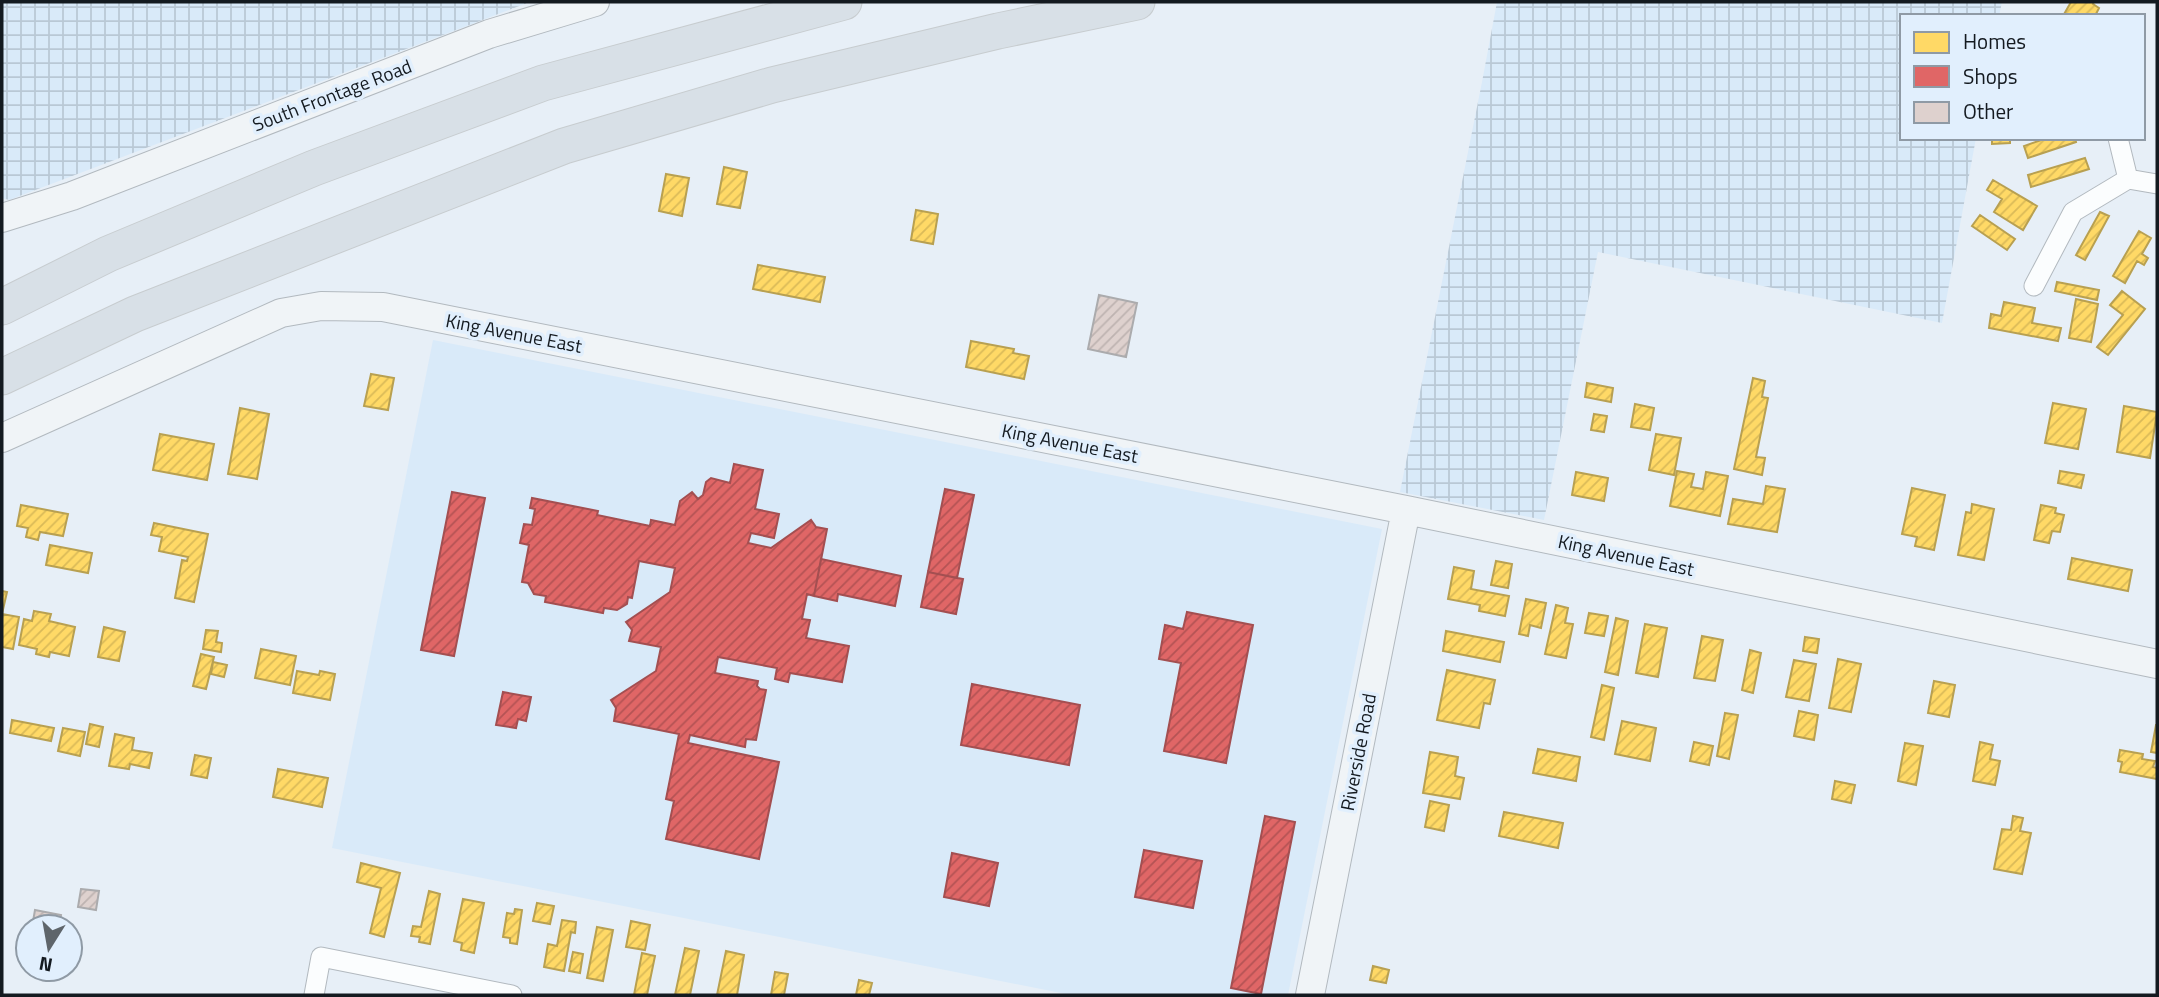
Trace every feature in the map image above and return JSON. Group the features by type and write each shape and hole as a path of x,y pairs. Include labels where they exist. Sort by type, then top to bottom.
{"highway":[{"path":"2,307 108,254 302,173 543,83 844,2"},
{"path":"2,377 135,314 564,146 772,85 998,31 1137,2"}],"main road":[{"name":"South Frontage Road","path":"2,218 72,196 489,34 594,2"},
{"name":"King Avenue East","path":"2,438 281,313 321,306 383,307 1406,510 2157,664"},
{"name":"Riverside Road","path":"1310,995 1406,510"}],"street":[{"path":"2118,140 2128,178"},
{"path":"2034,286 2073,212 2128,178 2157,184"},
{"path":"314,995 321,957 512,995"}],"shaded area":[{"path":"2,2 530,2 9,200 2,198"},
{"path":"1497,2 2002,2 1999,14 1900,14 1900,140 1976,140 1942,323 1598,252 1544,520 1400,492"},
{"path":"433,340 1382,529 1288,995 1071,995 332,848"}],"building: Homes":[{"path":"2071,2 2094,2 2099,8 2096,14 2064,14"},
{"path":"1992,140 2010,140 2010,143 1992,144"},
{"path":"2041,140 2076,142 2028,158 2024,146"},
{"path":"2085,158 2089,169 2031,187 2028,175"},
{"path":"724,167 747,172 740,208 717,204"},
{"path":"666,174 689,178 682,216 659,211"},
{"path":"1993,180 2037,206 2023,230 1994,212 2002,199 1987,190"},
{"path":"916,210 938,214 933,244 911,240"},
{"path":"2100,212 2109,216 2085,260 2076,255"},
{"path":"1980,215 2015,239 2007,250 1972,226"},
{"path":"2139,231 2151,238 2142,254 2148,258 2144,265 2137,261 2125,283 2113,276"},
{"path":"758,265 825,277 820,302 753,289"},
{"path":"2057,282 2099,290 2097,300 2055,291"},
{"path":"2122,291 2145,309 2108,355 2097,347 2123,315 2110,305"},
{"path":"2076,299 2098,304 2091,342 2069,338"},
{"path":"2004,302 2035,308 2032,323 2061,328 2058,341 1989,328 1991,314 2001,316"},
{"path":"971,341 1014,349 1013,353 1029,356 1024,379 966,367"},
{"path":"371,374 394,378 388,410 364,406"},
{"path":"1753,378 1765,381 1762,397 1768,398 1756,457 1765,458 1762,475 1734,469"},
{"path":"1587,383 1613,388 1611,402 1585,397"},
{"path":"2053,403 2086,409 2078,449 2045,443"},
{"path":"1635,404 1654,408 1650,430 1631,427"},
{"path":"2124,406 2157,412 2150,458 2117,452"},
{"path":"240,408 269,414 257,479 228,474"},
{"path":"1594,414 1607,416 1604,432 1591,430"},
{"path":"160,434 214,444 207,480 153,470"},
{"path":"1656,434 1681,438 1674,475 1649,470"},
{"path":"1677,471 1694,474 1691,487 1703,489 1706,472 1728,476 1720,516 1670,506"},
{"path":"2060,471 2084,475 2081,488 2058,483"},
{"path":"1576,472 1608,478 1604,501 1572,495"},
{"path":"1766,486 1785,489 1777,532 1728,524 1733,499 1763,504"},
{"path":"1912,488 1945,495 1934,550 1915,546 1917,537 1902,534"},
{"path":"1972,504 1994,509 1984,560 1958,555 1966,512 1971,513"},
{"path":"21,505 68,514 63,536 40,532 38,540 26,537 28,528 17,526"},
{"path":"2041,505 2056,508 2055,513 2064,515 2060,532 2052,531 2049,543 2034,540"},
{"path":"154,523 208,534 194,602 175,598 182,560 187,561 188,557 159,551 162,537 151,535"},
{"path":"50,545 92,553 88,573 46,565"},
{"path":"2072,558 2132,570 2128,591 2068,579"},
{"path":"1496,561 1512,564 1508,588 1491,585"},
{"path":"1454,567 1474,571 1471,589 1509,596 1505,616 1479,611 1480,605 1448,599"},
{"path":"2,591 7,592 2,614"},
{"path":"1526,599 1546,603 1541,628 1530,625 1528,636 1519,634"},
{"path":"1556,605 1568,608 1565,623 1573,624 1566,658 1545,654"},
{"path":"34,611 51,614 49,621 75,627 69,656 50,652 49,657 36,654 37,649 19,645 24,619 32,621"},
{"path":"1589,613 1608,616 1604,636 1585,633"},
{"path":"2,614 19,617 13,649 2,647"},
{"path":"1616,618 1628,621 1618,675 1605,672"},
{"path":"1645,624 1667,628 1658,677 1636,673"},
{"path":"104,627 125,632 119,661 98,657"},
{"path":"206,630 218,631 216,642 222,643 221,652 203,649"},
{"path":"1446,631 1504,642 1500,662 1443,651"},
{"path":"1702,636 1723,640 1715,681 1694,678"},
{"path":"1805,637 1819,639 1817,653 1803,651"},
{"path":"261,649 296,656 290,685 255,678"},
{"path":"1750,650 1761,653 1753,693 1742,690"},
{"path":"201,654 214,657 206,689 193,686"},
{"path":"1838,659 1861,664 1851,712 1829,708"},
{"path":"1794,660 1816,664 1809,701 1786,697"},
{"path":"213,662 227,665 224,677 211,674"},
{"path":"1447,670 1495,680 1490,704 1484,703 1479,728 1437,720"},
{"path":"297,671 319,675 320,671 335,674 330,700 293,693"},
{"path":"1934,681 1955,685 1949,717 1928,713"},
{"path":"1602,685 1614,688 1604,740 1591,737"},
{"path":"1799,711 1818,715 1814,740 1794,736"},
{"path":"1725,713 1738,715 1729,759 1717,756"},
{"path":"12,720 54,728 51,741 10,733"},
{"path":"1622,721 1656,728 1650,761 1615,754"},
{"path":"90,724 103,727 99,747 86,744"},
{"path":"2157,725 2157,753 2151,752"},
{"path":"63,728 85,732 80,756 58,751"},
{"path":"115,734 134,738 132,750 152,753 149,768 130,764 129,769 109,766"},
{"path":"1694,742 1713,746 1709,765 1690,761"},
{"path":"1980,742 1993,745 1990,759 2000,761 1995,785 1973,781"},
{"path":"1905,743 1923,746 1916,785 1898,781"},
{"path":"1538,749 1580,757 1576,781 1533,773"},
{"path":"2120,750 2143,754 2142,759 2155,761 2153,767 2157,768 2157,779 2120,772"},
{"path":"1430,752 1458,757 1455,776 1464,778 1460,799 1423,793"},
{"path":"195,755 211,758 207,778 191,775"},
{"path":"278,769 328,778 322,807 273,797"},
{"path":"1835,781 1855,785 1851,803 1832,799"},
{"path":"1430,801 1449,805 1444,831 1425,827"},
{"path":"1504,812 1563,823 1558,848 1499,836"},
{"path":"2013,816 2023,818 2020,831 2031,833 2022,874 1994,869 2002,829 2011,830"},
{"path":"361,863 400,873 384,937 370,933 381,888 357,882"},
{"path":"429,891 440,894 430,944 419,942 420,937 411,936 413,926 421,927"},
{"path":"463,899 484,903 474,953 461,950 462,943 454,941"},
{"path":"537,903 554,906 550,924 533,921"},
{"path":"515,909 522,910 517,944 510,943 510,938 503,937 507,913 514,914"},
{"path":"562,920 576,922 575,933 571,932 564,971 544,967 548,944 557,946"},
{"path":"631,921 650,925 645,950 626,947"},
{"path":"597,927 613,930 603,981 587,978"},
{"path":"685,948 699,951 690,995 675,995"},
{"path":"726,951 744,955 737,995 717,995"},
{"path":"573,952 583,954 580,973 569,971"},
{"path":"642,953 655,956 647,995 634,995"},
{"path":"1373,966 1389,970 1386,983 1370,980"},
{"path":"775,972 788,974 784,995 771,995"},
{"path":"859,980 872,983 869,995 856,995"}],"building: Shops":[{"path":"734,464 763,470 755,509 779,514 774,538 751,533 748,543 771,548 811,520 816,527 827,529 814,596 807,594 802,619 810,620 806,638 849,646 842,682 790,673 788,682 775,679 777,668 718,657 715,673 758,681 757,686 766,690 756,740 746,739 745,747 690,735 688,743 779,762 759,859 666,839 674,801 666,799 679,734 614,721 616,708 611,700 656,671 661,647 629,641 632,630 626,622 670,592 675,568 639,561 632,598 628,597 627,604 617,610 604,608 603,613 545,602 546,596 534,594 528,583 522,582 529,545 520,543 524,524 532,525 535,509 530,508 532,498 598,511 597,515 650,526 651,520 675,525 680,501 692,492 698,499 703,495 706,482 711,478 730,483"},
{"path":"945,489 974,495 957,578 928,572"},
{"path":"452,492 485,498 454,656 421,650"},
{"path":"821,559 901,576 895,606 838,594 837,601 814,596"},
{"path":"928,572 963,579 956,614 921,607"},
{"path":"1187,612 1253,625 1226,763 1164,751 1181,663 1159,659 1165,625 1183,629"},
{"path":"972,684 1080,705 1069,765 961,745"},
{"path":"503,692 531,697 526,721 518,719 516,728 496,725"},
{"path":"1265,816 1295,822 1261,994 1231,988"},
{"path":"1144,850 1202,861 1193,908 1135,897"},
{"path":"952,853 998,863 989,906 944,897"}],"building: Other":[{"path":"1099,295 1137,303 1126,357 1088,349"},
{"path":"81,889 99,891 96,910 78,907"}]}
